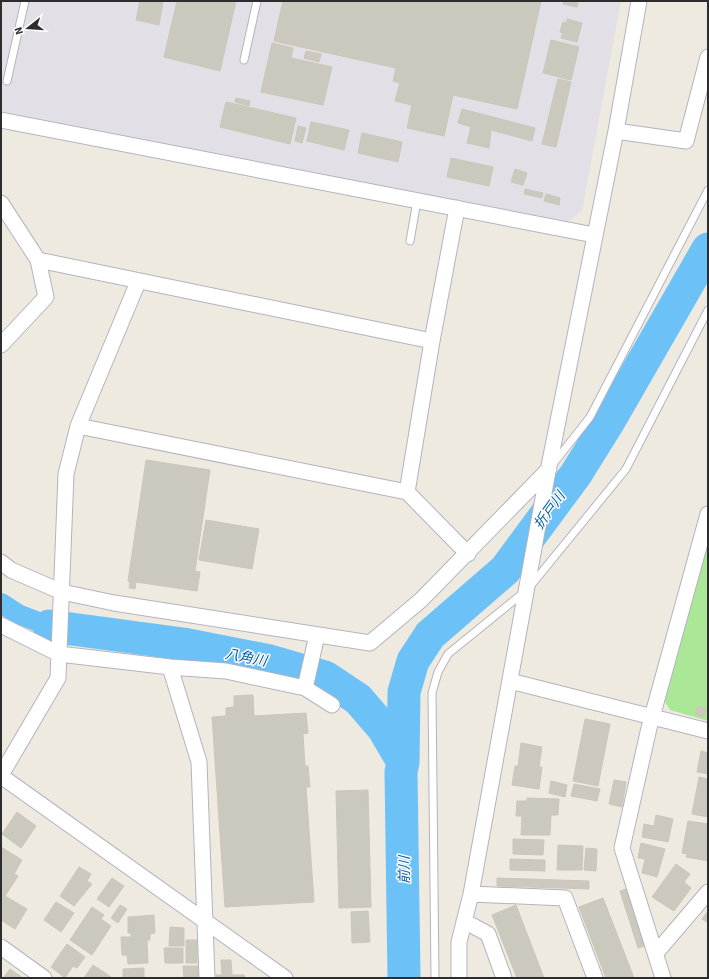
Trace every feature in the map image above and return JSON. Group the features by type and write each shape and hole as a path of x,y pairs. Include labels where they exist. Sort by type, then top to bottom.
{"street":[{"path":"459,978 460,942 471,894 549,470 594,235 616,131 639,1"},
{"path":"616,131 686,140 708,57"},
{"path":"1,120 594,235"},
{"path":"1,203 38,260 46,297 1,345"},
{"path":"407,492 432,341 457,208"},
{"path":"38,260 138,282 432,341"},
{"path":"138,282 78,426 66,474 58,678 1,776 285,978"},
{"path":"78,426 407,492 468,554"},
{"path":"1,562 11,570 62,597 114,603 370,643 421,600 468,554 549,470"},
{"path":"663,978 622,848 652,717 708,514"},
{"path":"1,625 59,653 170,667 226,671 305,687 332,705"},
{"path":"305,687 317,635"},
{"path":"170,667 199,762 207,978"},
{"path":"510,681 708,731"},
{"path":"656,953 708,892"},
{"path":"471,894 565,898 595,978"},
{"path":"464,921 488,934 504,978"},
{"path":"1,947 44,978"}],"lane":[{"path":"7,81 24,1"},
{"path":"244,60 257,1"},
{"path":"549,470 590,416 708,190"},
{"path":"410,242 417,201"},
{"path":"435,978 432,701 438,672 448,654 528,589 626,469 708,310"}],"shaded area":[{"path":"1,1 621,1 582,211 568,222 1,111"}],"green space":[{"path":"708,542 708,721 670,710 663,699"}],"building":[{"path":"140,1 163,1 159,25 136,20"},
{"path":"177,1 236,1 220,71 164,57"},
{"path":"283,1 541,1 517,109 453,95 444,136 407,128 412,105 395,101 400,83 393,81 396,68 274,41"},
{"path":"564,1 578,1 577,7 563,4"},
{"path":"567,19 582,23 577,42 561,38 563,33 560,32 563,22 567,23"},
{"path":"551,40 579,47 571,80 543,73"},
{"path":"272,43 293,48 291,58 332,67 323,105 261,92"},
{"path":"306,51 321,54 319,62 304,58"},
{"path":"558,79 571,82 556,147 542,144"},
{"path":"236,98 250,101 249,106 235,102"},
{"path":"226,102 296,118 290,144 220,127"},
{"path":"462,109 535,128 532,141 491,130 489,148 467,143 471,127 458,123"},
{"path":"311,122 349,130 344,150 307,141"},
{"path":"298,126 306,128 302,143 295,141"},
{"path":"362,133 402,142 398,162 358,153"},
{"path":"451,158 493,167 489,186 447,177"},
{"path":"515,169 527,173 523,185 511,182"},
{"path":"525,189 543,193 542,198 524,194"},
{"path":"546,194 560,198 559,205 544,201"},
{"path":"146,460 210,470 195,571 200,572 197,591 136,582 135,589 129,588 130,582 128,581"},
{"path":"206,520 259,529 252,569 199,560"},
{"path":"253,695 254,716 306,713 308,733 303,734 305,766 308,766 310,787 306,787 314,902 225,907 212,717 226,716 226,708 234,707 234,696"},
{"path":"698,706 706,709 704,717 695,714"},
{"path":"585,719 610,724 598,786 573,781"},
{"path":"521,743 542,747 539,767 542,767 539,789 512,785 515,766 518,766"},
{"path":"701,751 708,753 708,774 697,772"},
{"path":"699,777 708,779 708,817 692,814"},
{"path":"614,780 626,782 622,807 609,804"},
{"path":"551,781 567,785 565,797 549,793"},
{"path":"574,784 600,789 597,801 571,796"},
{"path":"368,790 371,907 339,908 336,791"},
{"path":"527,798 559,799 558,815 551,815 550,835 521,835 522,816 516,816 517,801 527,801"},
{"path":"17,812 36,826 21,848 2,834"},
{"path":"656,815 673,819 668,842 642,837 644,824 654,826"},
{"path":"688,821 708,824 708,861 686,857 687,854 682,853"},
{"path":"513,839 544,840 543,855 513,854"},
{"path":"641,843 665,849 657,877 642,873 645,859 638,858"},
{"path":"558,845 583,846 582,870 557,870"},
{"path":"1,847 22,860 14,874 18,876 5,896 27,909 15,929 1,920"},
{"path":"586,848 597,849 596,871 584,870"},
{"path":"510,859 545,860 545,871 510,870"},
{"path":"676,864 690,874 684,882 691,888 674,911 652,897"},
{"path":"79,867 91,874 87,881 92,884 74,906 60,896"},
{"path":"112,878 124,886 109,907 97,899"},
{"path":"497,878 589,881 589,889 497,886"},
{"path":"626,889 644,946 638,948 620,891"},
{"path":"603,898 634,978 606,978 579,907"},
{"path":"56,902 74,913 61,932 44,920"},
{"path":"120,905 127,909 118,923 111,918"},
{"path":"516,905 544,978 517,978 492,915"},
{"path":"92,907 104,915 101,919 111,926 92,955 70,940"},
{"path":"368,911 370,942 352,943 351,912"},
{"path":"708,911 708,923 702,919"},
{"path":"154,915 155,933 150,934 150,940 147,940 148,963 128,964 127,955 122,955 121,937 131,937 131,933 128,933 128,917"},
{"path":"170,927 184,928 184,946 169,946"},
{"path":"186,940 197,940 197,963 186,963"},
{"path":"67,944 85,957 77,968 73,966 65,978 51,967"},
{"path":"164,948 183,948 183,963 165,963"},
{"path":"221,960 231,960 232,975 244,975 245,978 217,978 216,975 222,975"},
{"path":"93,965 111,977 84,978"},
{"path":"183,966 198,966 198,978 184,978"},
{"path":"144,968 144,978 123,978 123,969"},
{"path":"10,969 23,978 3,978"}],"waterway":[{"name":"折戸川","path":"404,978 401,772 403,762 404,692 413,661 430,635 505,570 576,474 609,421 708,249"},
{"path":"1,603 18,614 49,626"},
{"name":"八角川","path":"49,626 183,644 270,661 325,677 358,699 383,728 403,762"}],"water label":[{"name":"前川","path":"404,870"}]}
